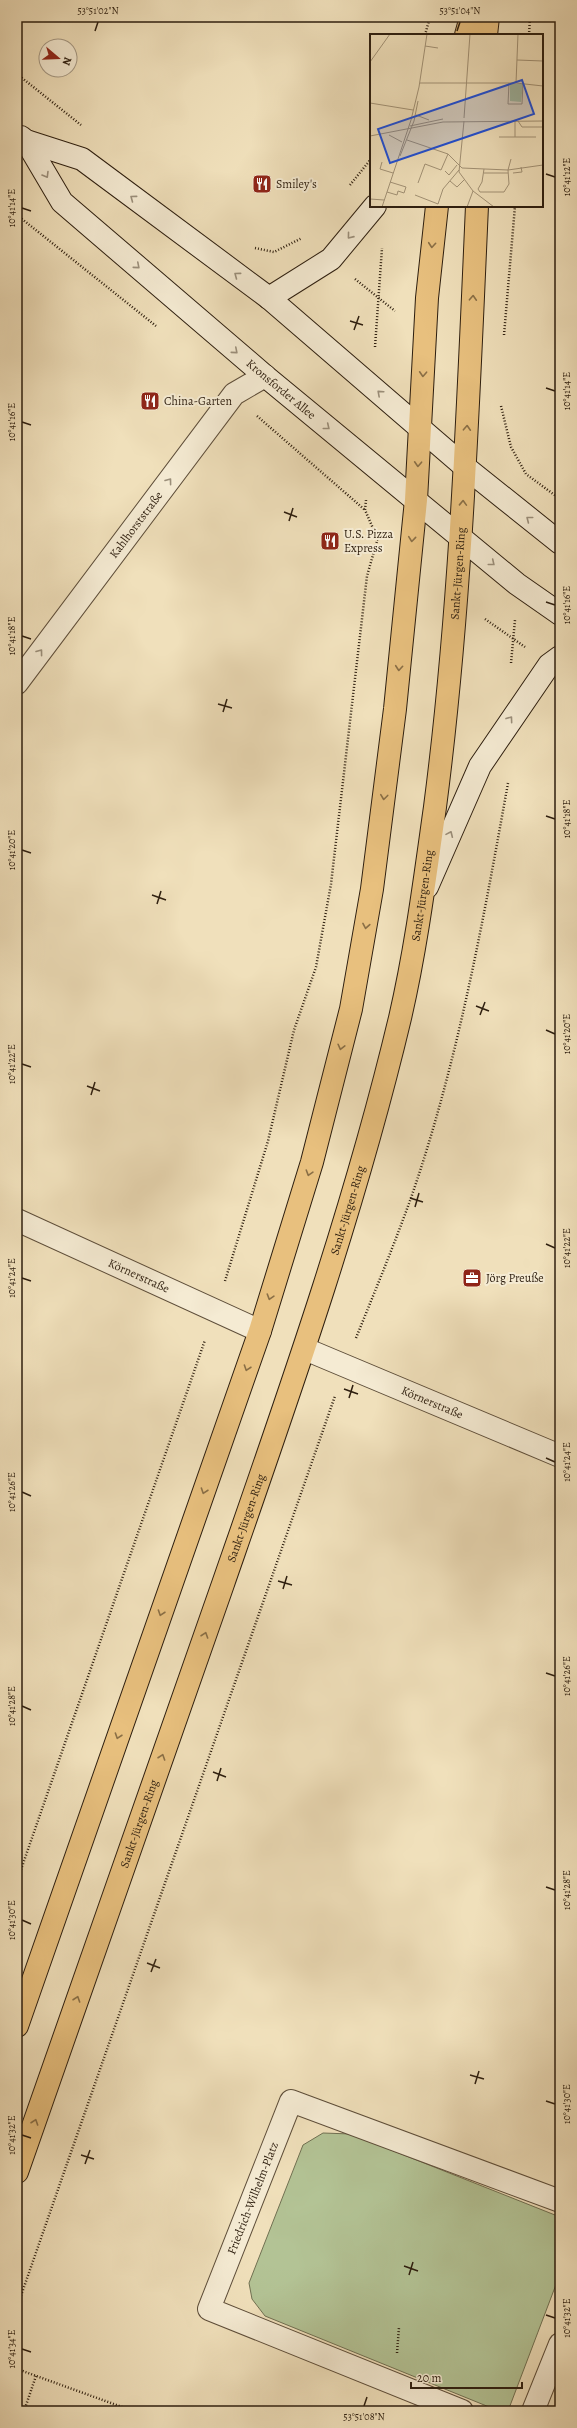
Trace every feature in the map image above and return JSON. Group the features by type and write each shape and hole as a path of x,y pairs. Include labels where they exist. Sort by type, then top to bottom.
{"main road":[{"path":"466,34 471,17"},
{"path":"486,34 488,17"},
{"name":"Kronsforder Allee","path":"21,138 82,159 269,298 465,467 560,543"},
{"name":"Kronsforder Allee","path":"21,138 62,202 265,376 517,584 560,614"},
{"path":"269,298 331,259 374,207"},
{"path":"17,2026 260,1331 312,1162 351,1009 372,889 394,716 416,500 427,298 437,207"},
{"name":"Sankt-Jürgen-Ring","path":"17,2172 305,1349 358,1180 400,1016 423,895 446,718 462,538 477,207"},
{"name":"Kahlhorststraße","path":"17,683 234,394 265,376"},
{"path":"423,895 480,766 549,666 560,657"},
{"name":"Körnerstraße","path":"17,1220 260,1331"},
{"name":"Körnerstraße","path":"305,1349 560,1456"},
{"name":"Friedrich-Wilhelm-Platz","path":"462,2411 209,2309 291,2101 560,2201"},
{"path":"533,2411 560,2344"}],"path":[{"path":"425,34 430,17"},
{"path":"529,34 530,17"},
{"path":"504,338 515,207"},
{"path":"17,215 158,328"},
{"path":"378,298 382,244"},
{"path":"234,394 259,418 365,510"},
{"path":"17,1881 215,1311 268,1141 294,1030 316,967 330,884 367,576 377,541"},
{"path":"17,2307 346,1366 412,1194 457,1038 486,904 509,775"},
{"path":"17,2369 133,2411"},
{"path":"24,2411 36,2376"}],"green space":[{"path":"323,2133 351,2134 560,2217 560,2274 508,2411 499,2411 265,2316 252,2299 249,2283 303,2145"}],"place":[{"name":"Smiley's","path":"262,184"},
{"name":"China-Garten","path":"150,401"},
{"name":"U.S. Pizza Express","path":"330,541"},
{"name":"Jörg Preuße","path":"472,1278"}]}
